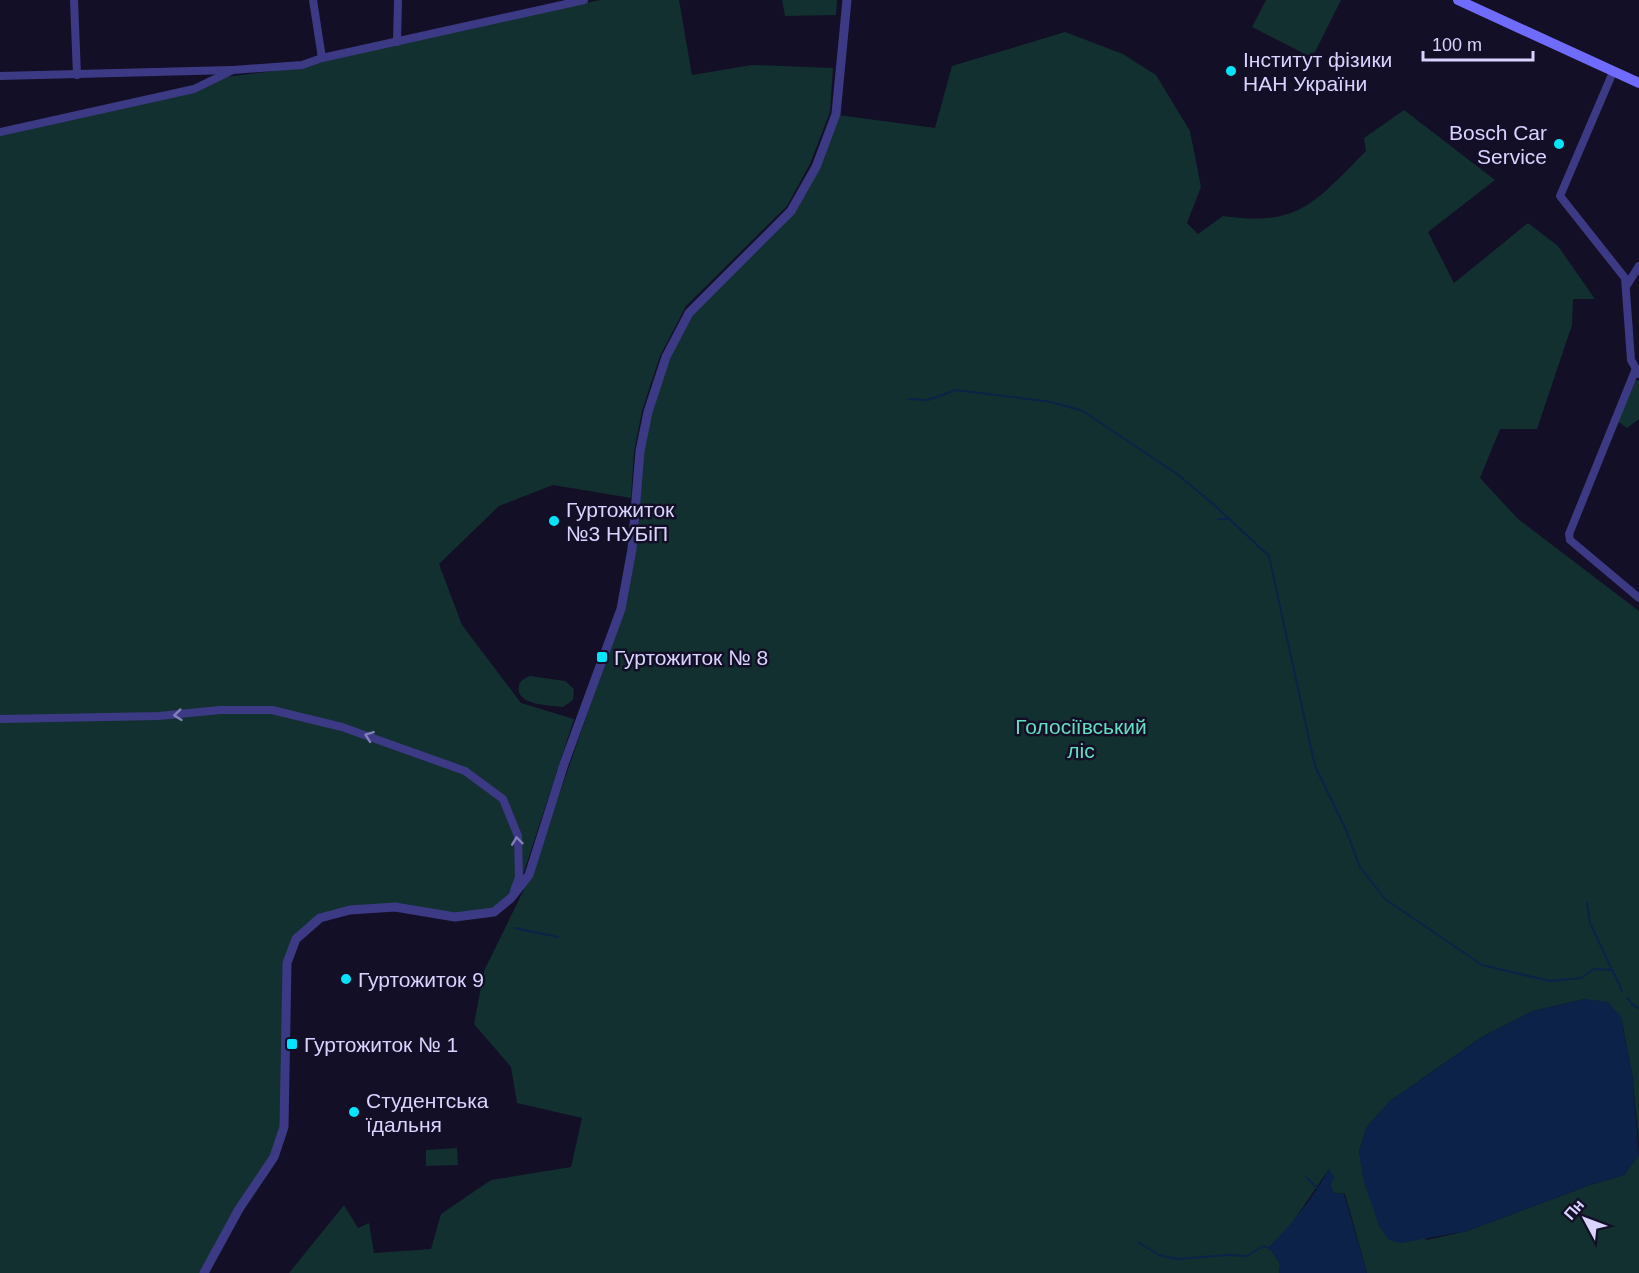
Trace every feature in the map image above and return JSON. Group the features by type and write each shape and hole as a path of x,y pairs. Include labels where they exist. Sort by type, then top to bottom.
{"main road":[{"path":"1458,0 1639,83"}],"street":[{"path":"74,0 77,75"},
{"path":"313,0 322,58"},
{"path":"397,42 398,0"},
{"path":"0,76 233,70 302,65 322,58 584,0"},
{"path":"204,1273 239,1209 274,1157 284,1127 287,963 296,939 320,918 350,910 395,907 456,917 494,912 511,898 529,875 564,764 621,609 632,549 640,451 648,412 666,357 689,314 791,211 816,167 836,114 847,0"},
{"path":"0,132 194,89 233,70"},
{"path":"1613,72 1560,196 1613,261 1627,285 1631,360 1637,373 1569,534 1570,540 1639,598"},
{"path":"1627,285 1639,266"},
{"path":"0,719 159,716 220,710 272,710 342,727 465,771 503,799 518,836 519,877 511,898"}],"green space":[{"path":"600,0 679,0 692,75 752,65 833,68 830,112 810,164 787,206 686,306 660,356 642,411 634,452 631,498 553,485 499,506 439,564 462,625 521,703 574,719 520,884 494,910 456,914 349,907 294,937 283,964 281,1127 271,1155 236,1207 201,1273 0,1273 0,134 80,118 225,77 305,67 323,60"},
{"path":"782,0 837,0 836,15 785,16"},
{"path":"1266,0 1341,0 1315,52 1307,55 1252,27"},
{"name":"Голосіївський ліс","path":"1065,32 1123,54 1156,75 1190,131 1201,187 1187,223 1198,234 1223,216 1271,218 1289,214 1304,207 1319,197 1366,151 1364,138 1404,110 1495,180 1428,232 1454,283 1528,223 1558,246 1595,299 1573,299 1572,325 1537,429 1500,429 1480,478 1518,519 1639,611 1639,1143 1632,1073 1621,1017 1585,999 1533,1011 1482,1037 1390,1101 1367,1127 1359,1151 1365,1184 1427,1240 1467,1231 1587,1186 1624,1175 1639,1155 1639,1273 1367,1273 1345,1194 1334,1193 1330,1185 1329,1169 1290,1226 1269,1247 1280,1264 1279,1273 289,1273 344,1205 358,1228 369,1223 374,1253 431,1249 441,1214 491,1180 571,1167 582,1118 517,1103 511,1067 474,1024 484,971 531,875 624,609 649,413 669,358 691,315 793,212 838,115 935,128 952,66"},
{"path":"1639,380 1639,419 1627,428 1617,421 1632,381"},
{"path":"530,676 565,681 574,689 573,700 563,707 528,701 519,692 519,685 523,679"},
{"path":"457,1148 458,1165 426,1166 426,1150"}],"water":[{"path":"1585,999 1608,1002 1621,1017 1632,1073 1639,1155 1624,1175 1587,1186 1467,1231 1401,1243 1389,1240 1379,1226 1363,1179 1359,1151 1367,1127 1390,1101 1482,1037 1533,1011"},
{"path":"1329,1169 1335,1178 1330,1185 1334,1193 1344,1194 1367,1273 1279,1273 1280,1264 1269,1247 1302,1210"}],"waterway":[{"path":"909,399 928,400 956,390 1051,402 1083,411 1177,474 1269,556 1315,766 1346,830 1360,867 1385,899 1482,965 1550,981 1581,978 1594,969 1612,970"},
{"path":"1218,519 1227,519"},
{"path":"1587,903 1590,923 1622,991"},
{"path":"514,928 558,937"},
{"path":"1627,998 1639,1008"},
{"path":"1306,1177 1319,1190"},
{"path":"1138,1242 1159,1255 1177,1259 1227,1255 1247,1256 1263,1246 1271,1249"}],"place":[{"name":"Інститут фізики НАН України","path":"1231,71"},
{"name":"Bosch Car Service","path":"1559,144"},
{"name":"Гуртожиток №3 НУБіП","path":"554,521"},
{"name":"Гуртожиток № 8","path":"602,657"},
{"name":"Гуртожиток 9","path":"346,979"},
{"name":"Гуртожиток № 1","path":"292,1044"},
{"name":"Студентська їдальня","path":"354,1112"}]}
